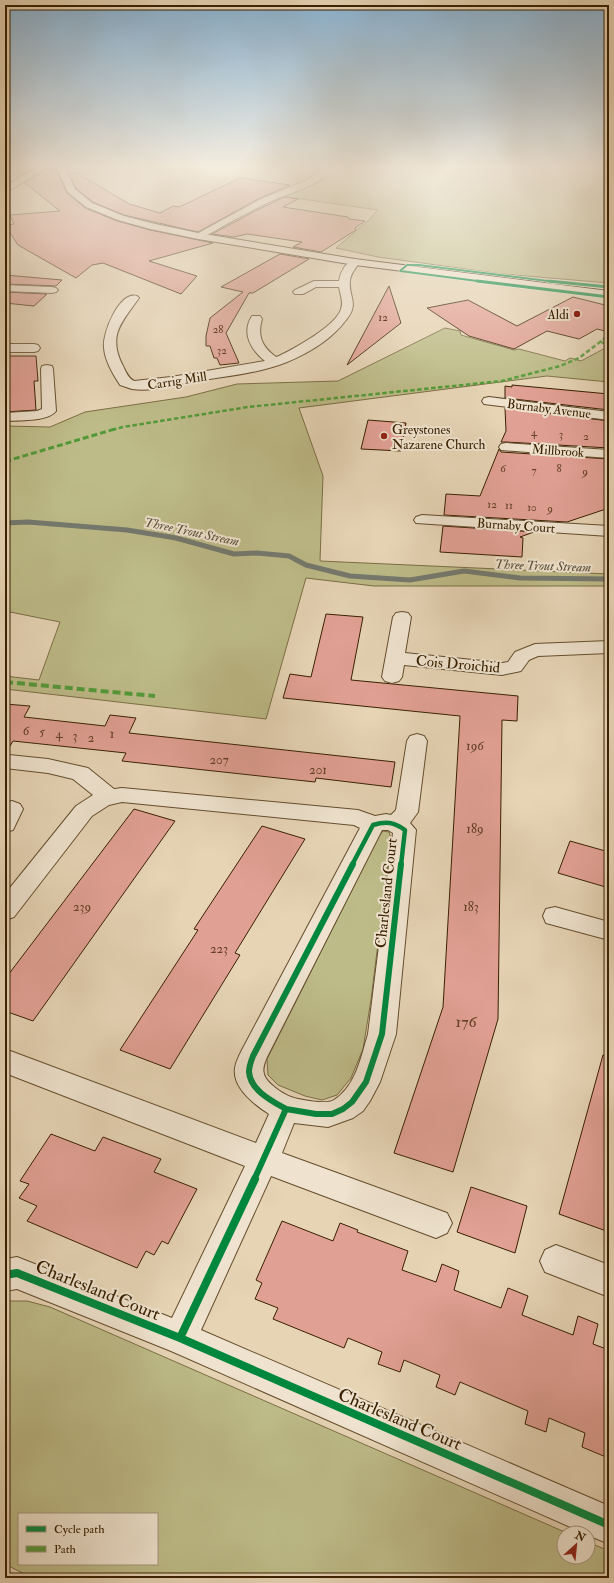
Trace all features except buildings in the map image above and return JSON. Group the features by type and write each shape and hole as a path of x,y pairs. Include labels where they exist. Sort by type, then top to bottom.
{"street":[{"path":"221,240 355,262 465,278 609,294"},
{"path":"321,296 295,291 314,284 343,284 350,267 355,262"},
{"name":"Carrig Mill","path":"133,298 121,311 109,340 111,356 125,382 132,385 145,385 261,366 299,350 322,337 343,317 349,306 343,284"},
{"path":"5,296 10,288 52,290"},
{"path":"256,319 253,332 256,343 261,352 274,361"},
{"path":"5,348 34,348"},
{"path":"5,417 39,415 49,411 47,369"},
{"name":"Burnaby Avenue","path":"489,401 609,416"},
{"name":"Millbrook","path":"506,447 609,454"},
{"name":"Burnaby Court","path":"422,520 609,531"},
{"name":"Cois Droichid","path":"392,677 402,617"},
{"name":"Cois Droichid","path":"396,658 502,669 514,667 522,656 535,650 609,647"},
{"name":"Charlesland Court","path":"5,911 84,811 95,802 108,796 122,795 358,818 385,824 405,830 382,1034 363,1088 350,1106 331,1115 286,1108 275,1103 254,1086 249,1071 252,1061 385,824 407,812 417,741"},
{"path":"9,762 48,766 80,773 108,796"},
{"path":"555,916 609,931"},
{"path":"5,1060 436,1223"},
{"path":"180,1338 264,1159 286,1108"},
{"path":"556,1261 609,1281"},
{"name":"Charlesland Court","path":"5,1275 17,1273 180,1338 609,1525"}],"shaded area":[{"path":"346,240 609,240 609,283 502,274 378,257 336,248"},
{"path":"445,328 460,331 461,335 514,350 519,349 565,361 570,358 581,361 609,346 609,382 547,376 299,408 323,476 320,561 609,574 609,586 374,586 306,578 266,719 5,689 5,676 39,680 60,622 5,611 5,426 50,427 85,412 186,397 237,384 338,381"},
{"path":"383,831 389,832 391,838 371,1000 363,1049 351,1078 337,1095 322,1100 305,1096 278,1085 268,1075 267,1059 379,836"},
{"path":"5,1301 27,1301 50,1307 556,1528 556,1565 596,1565 596,1545 609,1551 609,1578 32,1578 5,1564"}],"waterway":[{"name":"Three Trout Stream","path":"5,523 28,522 127,530 176,538 234,554 257,553 289,556 306,565 350,576 410,580 464,571 520,578 609,579"}],"marked path":[{"path":"5,459 10,460 123,427 248,407 502,381 560,366 579,358 609,335"},
{"path":"600,341 609,347"},
{"path":"5,682 155,696"}],"cycle path":[{"path":"609,287 563,283 419,265 407,265 400,271 609,297"},
{"path":"180,1338 286,1109 263,1094 253,1083 249,1071 253,1056 373,825 382,822 393,823 405,830 382,1034 371,1070 360,1093 343,1109 328,1115 286,1109"},
{"path":"5,1275 17,1273 180,1338 609,1525"}],"place":[{"name":"Aldi","path":"577,314"},
{"name":"Greystones Nazarene Church","path":"384,436"}]}
